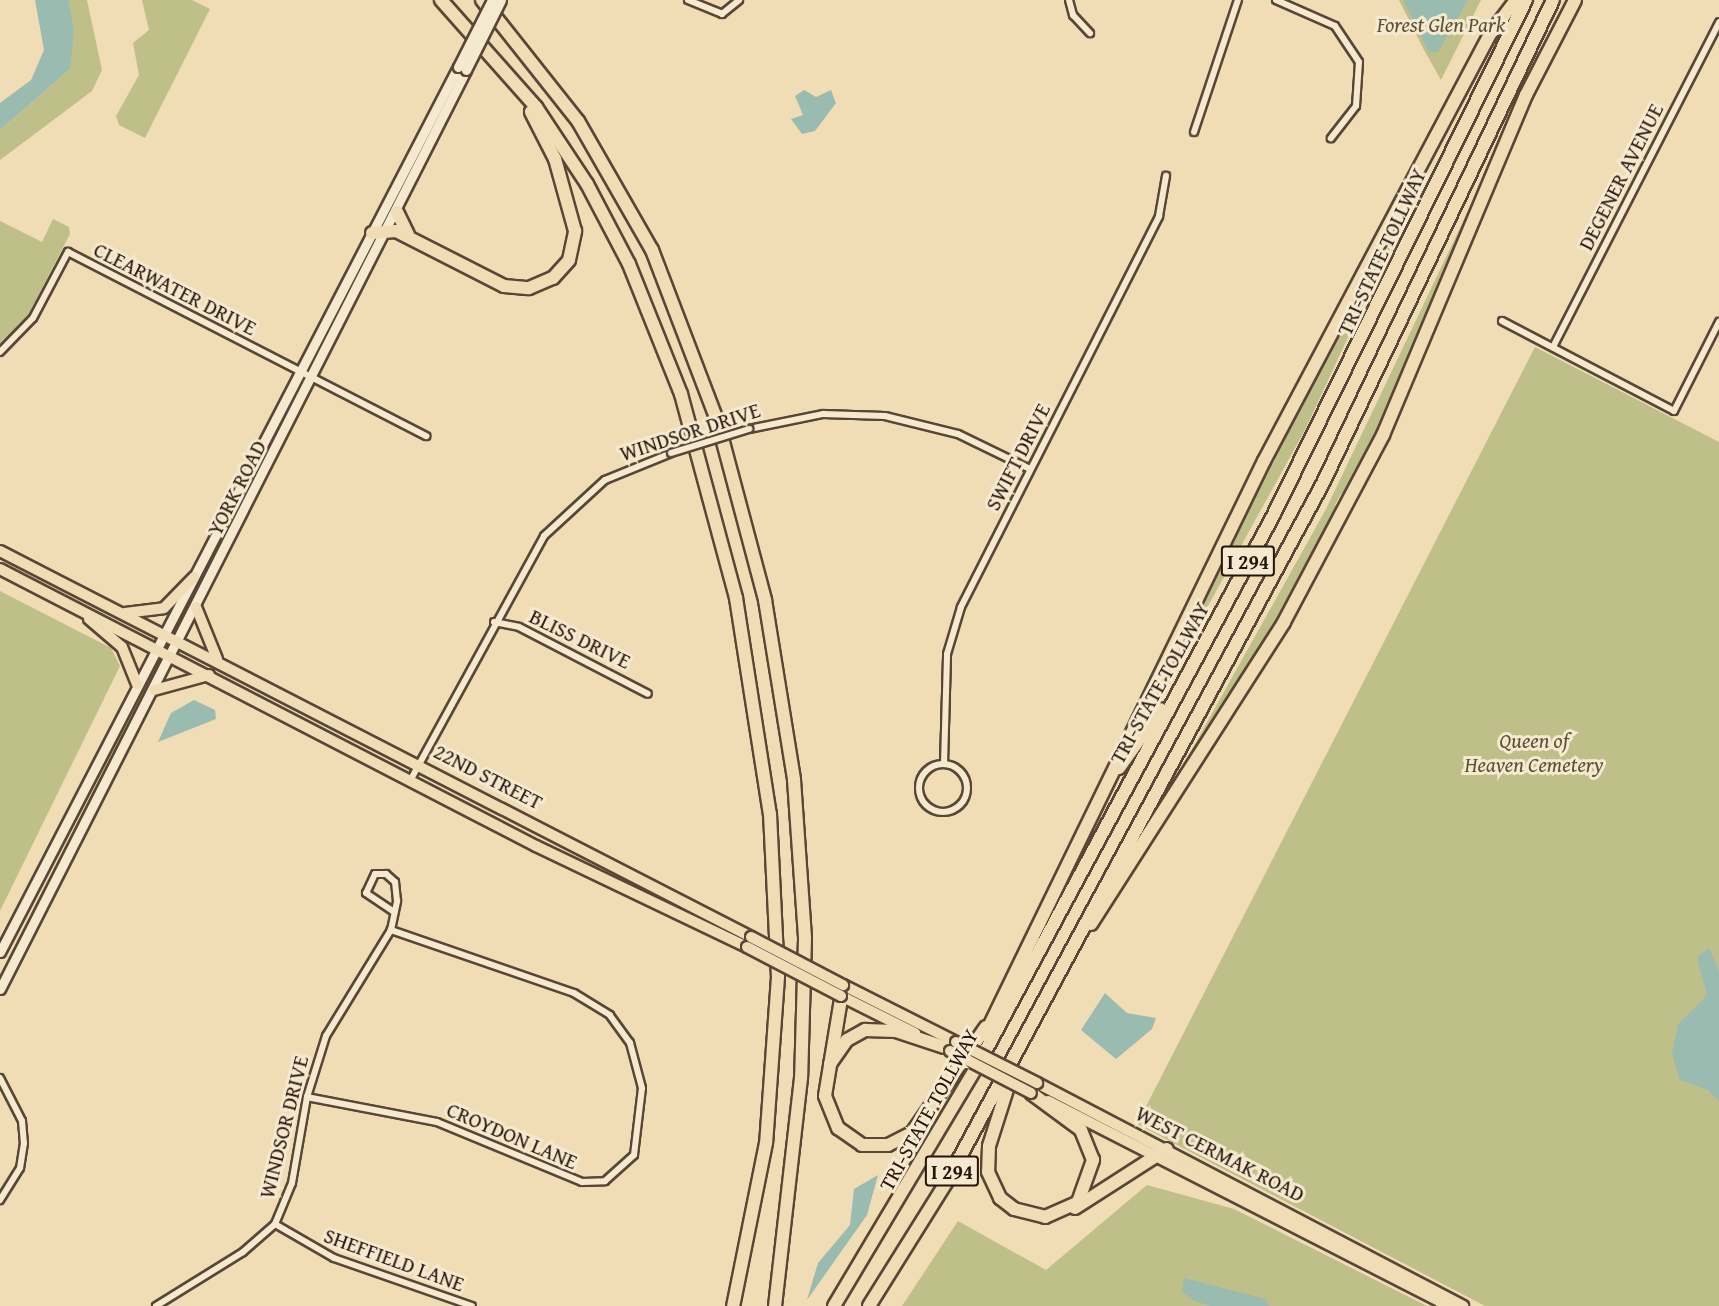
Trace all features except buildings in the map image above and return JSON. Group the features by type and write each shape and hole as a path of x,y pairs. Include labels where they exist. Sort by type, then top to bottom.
{"highway":[{"path":"441,0 501,62 587,184 652,316 710,491 748,656 773,841 777,998 764,1161 733,1306"},
{"path":"482,0 574,114 652,250 715,412 765,600 793,769 805,939 802,1067 775,1306"},
{"path":"951,1113 1000,1002 1088,815 1264,461 1491,33 1511,0"},
{"path":"1491,33 1516,0"},
{"name":"TRI-STATE TOLLWAY","path":"834,1306 951,1113 1358,351 1475,96 1526,0"},
{"name":"I 294","path":"869,1306 947,1182 1357,417 1511,79 1553,0"},
{"path":"1056,978 1284,622 1383,435 1526,95 1575,0"},
{"path":"372,233 389,230 517,289 544,284 569,260 575,231 563,182 501,62"},
{"path":"398,212 400,226 413,240"},
{"path":"1088,815 1179,687"},
{"path":"842,990 826,1070 827,1106 838,1128 862,1145 897,1142 927,1115 1000,1002"},
{"path":"826,1070 847,1040 865,1030 896,1031 950,1047"},
{"path":"1028,1032 995,1125 988,1173 1000,1198 1014,1209 1045,1217 1061,1214 1163,1153"},
{"path":"1034,1088 1081,1130 1091,1151 1086,1190 1061,1214"}],"main road":[{"name":"YORK ROAD","path":"0,989 398,212 492,0"},
{"name":"YORK ROAD","path":"0,952 372,233 501,0"},
{"name":"22ND STREET","path":"0,551 112,610 218,659 420,764 749,942 950,1047"},
{"name":"22ND STREET","path":"0,569 156,647 410,781 749,942"},
{"path":"112,610 156,612 174,601 194,577"},
{"path":"196,607 218,659"},
{"path":"78,609 122,647 137,684"},
{"path":"154,690 209,675"},
{"name":"WEST CERMAK ROAD","path":"950,1047 1463,1306"},
{"name":"WEST CERMAK ROAD","path":"1163,1153 1440,1302 1458,1306"}],"street":[{"path":"688,0 723,14 740,0"},
{"path":"1069,0 1073,15 1090,33"},
{"path":"1194,132 1238,0"},
{"path":"1276,0 1335,26 1359,62 1356,106 1330,138"},
{"name":"DEGENER AVENUE","path":"1553,347 1719,22"},
{"name":"SWIFT DRIVE","path":"944,764 951,637 1030,469 1159,216 1166,176"},
{"name":"CLEARWATER DRIVE","path":"0,352 33,318 68,252 426,436"},
{"path":"1502,321 1674,411 1719,322"},
{"name":"WINDSOR DRIVE","path":"410,781 534,550 562,515 605,480 671,453 749,429 823,414 885,416 958,434 1030,469"},
{"name":"BLISS DRIVE","path":"494,622 519,627 648,694"},
{"path":"944,764 963,774 968,788 959,807 944,813 928,807 919,790 924,772 944,764"},
{"name":"WINDSOR DRIVE","path":"156,1306 243,1252 275,1224 292,1183 307,1097 334,1019 391,930 394,912 395,882 387,874 375,874 366,893 394,912"},
{"name":"CROYDON LANE","path":"307,1097 437,1122 582,1182 604,1181 634,1155 642,1089 630,1043 610,1015 574,993 391,930"},
{"path":"0,1078 22,1121 24,1143 20,1168 0,1200"},
{"name":"SHEFFIELD LANE","path":"275,1224 334,1258 472,1306"}],"green space":[{"path":"67,0 87,0 102,70 92,91 0,160 0,130 70,69"},
{"path":"142,0 192,0 210,9 145,138 119,125 116,116 139,75 133,43 149,30"},
{"name":"Forest Glen Park","path":"1399,0 1481,0 1441,80 1424,50"},
{"path":"1479,188 1399,386 1345,496 1341,494 1335,505 1340,508 1264,645 1157,812 1326,509"},
{"path":"53,219 69,227 70,234 26,319 0,344 0,221 42,242"},
{"path":"1396,234 1305,430 1139,731 1261,479 1275,460 1270,457"},
{"name":"Queen of Heaven Cemetery","path":"1535,347 1719,442 1719,1306 1485,1306 1137,1124"},
{"path":"0,591 111,648 120,666 0,911"},
{"path":"1147,1185 1234,1209 1427,1306 902,1306 958,1221 1046,1270"}],"water":[{"path":"35,0 68,0 74,30 70,69 0,130 0,103 31,80 44,50"},
{"path":"1403,0 1468,0 1438,52 1429,52"},
{"path":"804,90 816,97 831,90 836,103 815,131 802,134 791,119 803,115 795,96"},
{"path":"194,700 215,710 216,719 158,742 171,713"},
{"path":"1709,948 1719,971 1719,1101 1708,1090 1680,1080 1672,1054 1678,1024 1707,995 1697,957"},
{"path":"1105,993 1127,1013 1156,1018 1152,1029 1116,1059 1081,1030"},
{"path":"878,1175 867,1215 807,1300 818,1263 850,1225 854,1189"},
{"path":"1184,1278 1266,1299 1269,1306 1210,1306 1192,1300 1182,1292"}]}
